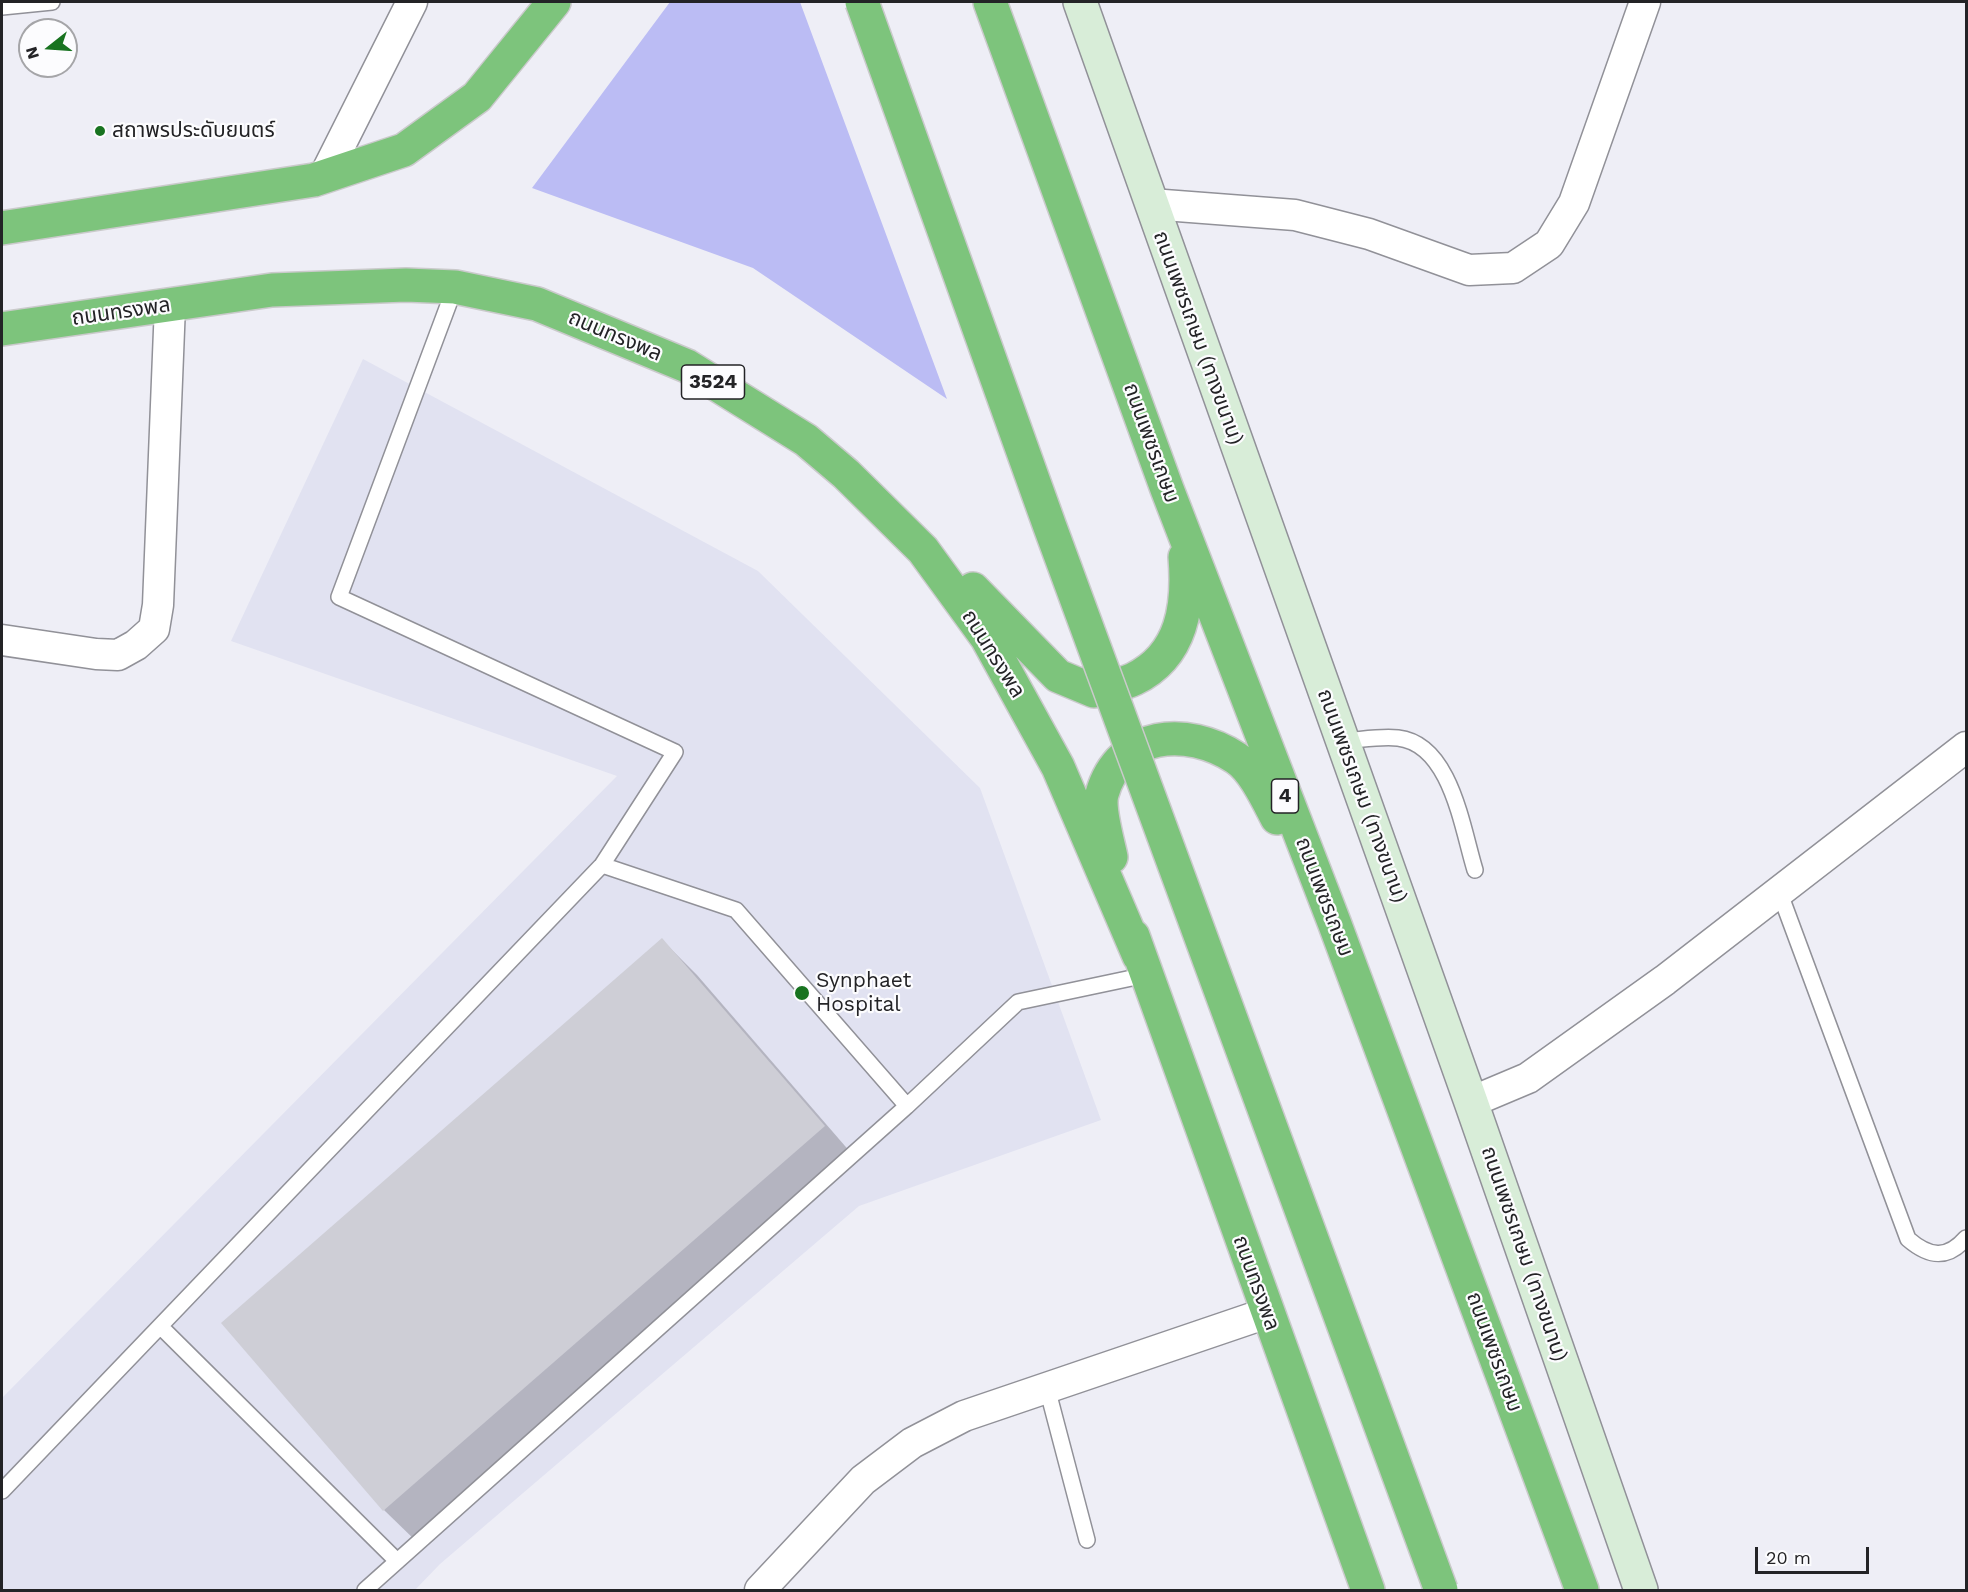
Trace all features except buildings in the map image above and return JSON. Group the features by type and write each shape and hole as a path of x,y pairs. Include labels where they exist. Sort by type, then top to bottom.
{"highway":[{"path":"2,228 258,190 324,177 404,150 477,97 554,2"},
{"path":"862,2 1054,538 1441,1590"},
{"name":"ถนนเพชรเกษม","path":"990,2 1167,489 1334,922 1582,1590"},
{"name":"ถนนทรงพล","path":"2,329 272,290 406,285 455,287 537,304 687,366 806,440 846,474 923,550 987,638 1058,767 1142,965 1267,1313 1361,1589"},
{"path":"923,550 956,571 1058,676 1094,691 1134,679 1151,667 1172,645 1185,615 1188,585 1185,555 1167,489"},
{"path":"1142,965 1115,878 1101,796 1115,766 1146,741 1178,737 1203,742 1238,759 1262,789 1334,922"}],"main road":[{"name":"ถนนเพชรเกษม (ทางขนาน)","path":"1080,2 1471,1102 1641,1590"}],"street":[{"path":"324,177 412,2"},
{"path":"1150,204 1295,215 1369,234 1469,270 1513,268 1549,244 1574,203 1645,2"},
{"path":"2,639 96,654 118,655 136,645 154,629 158,605 170,305"},
{"path":"1471,1102 1528,1078 1665,980 1966,747"},
{"path":"760,1590 863,1480 912,1443 964,1416 1267,1313"}],"lane":[{"path":"2,8 52,2"},
{"path":"2,1491 602,865 675,752 339,597 455,287"},
{"path":"1342,741 1398,738 1418,744 1434,757 1451,789 1474,870"},
{"path":"602,865 736,910 907,1106"},
{"path":"1779,891 1908,1239 1921,1250 1939,1254 1956,1250 1966,1238"},
{"path":"365,1590 907,1106 1018,1002 1142,965"},
{"path":"160,1326 396,1560"},
{"path":"1047,1388 1087,1540"}],"shaded area":[{"path":"363,359 758,571 980,788 1101,1120 859,1206 440,1564 415,1590 2,1590 2,1398 617,776 231,641"}],"water":[{"path":"670,2 800,2 947,399 753,268 532,188"}],"place":[{"name":"สถาพรประดับยนตร์","path":"100,131"},
{"name":"Synphaet Hospital","path":"802,993"}]}
